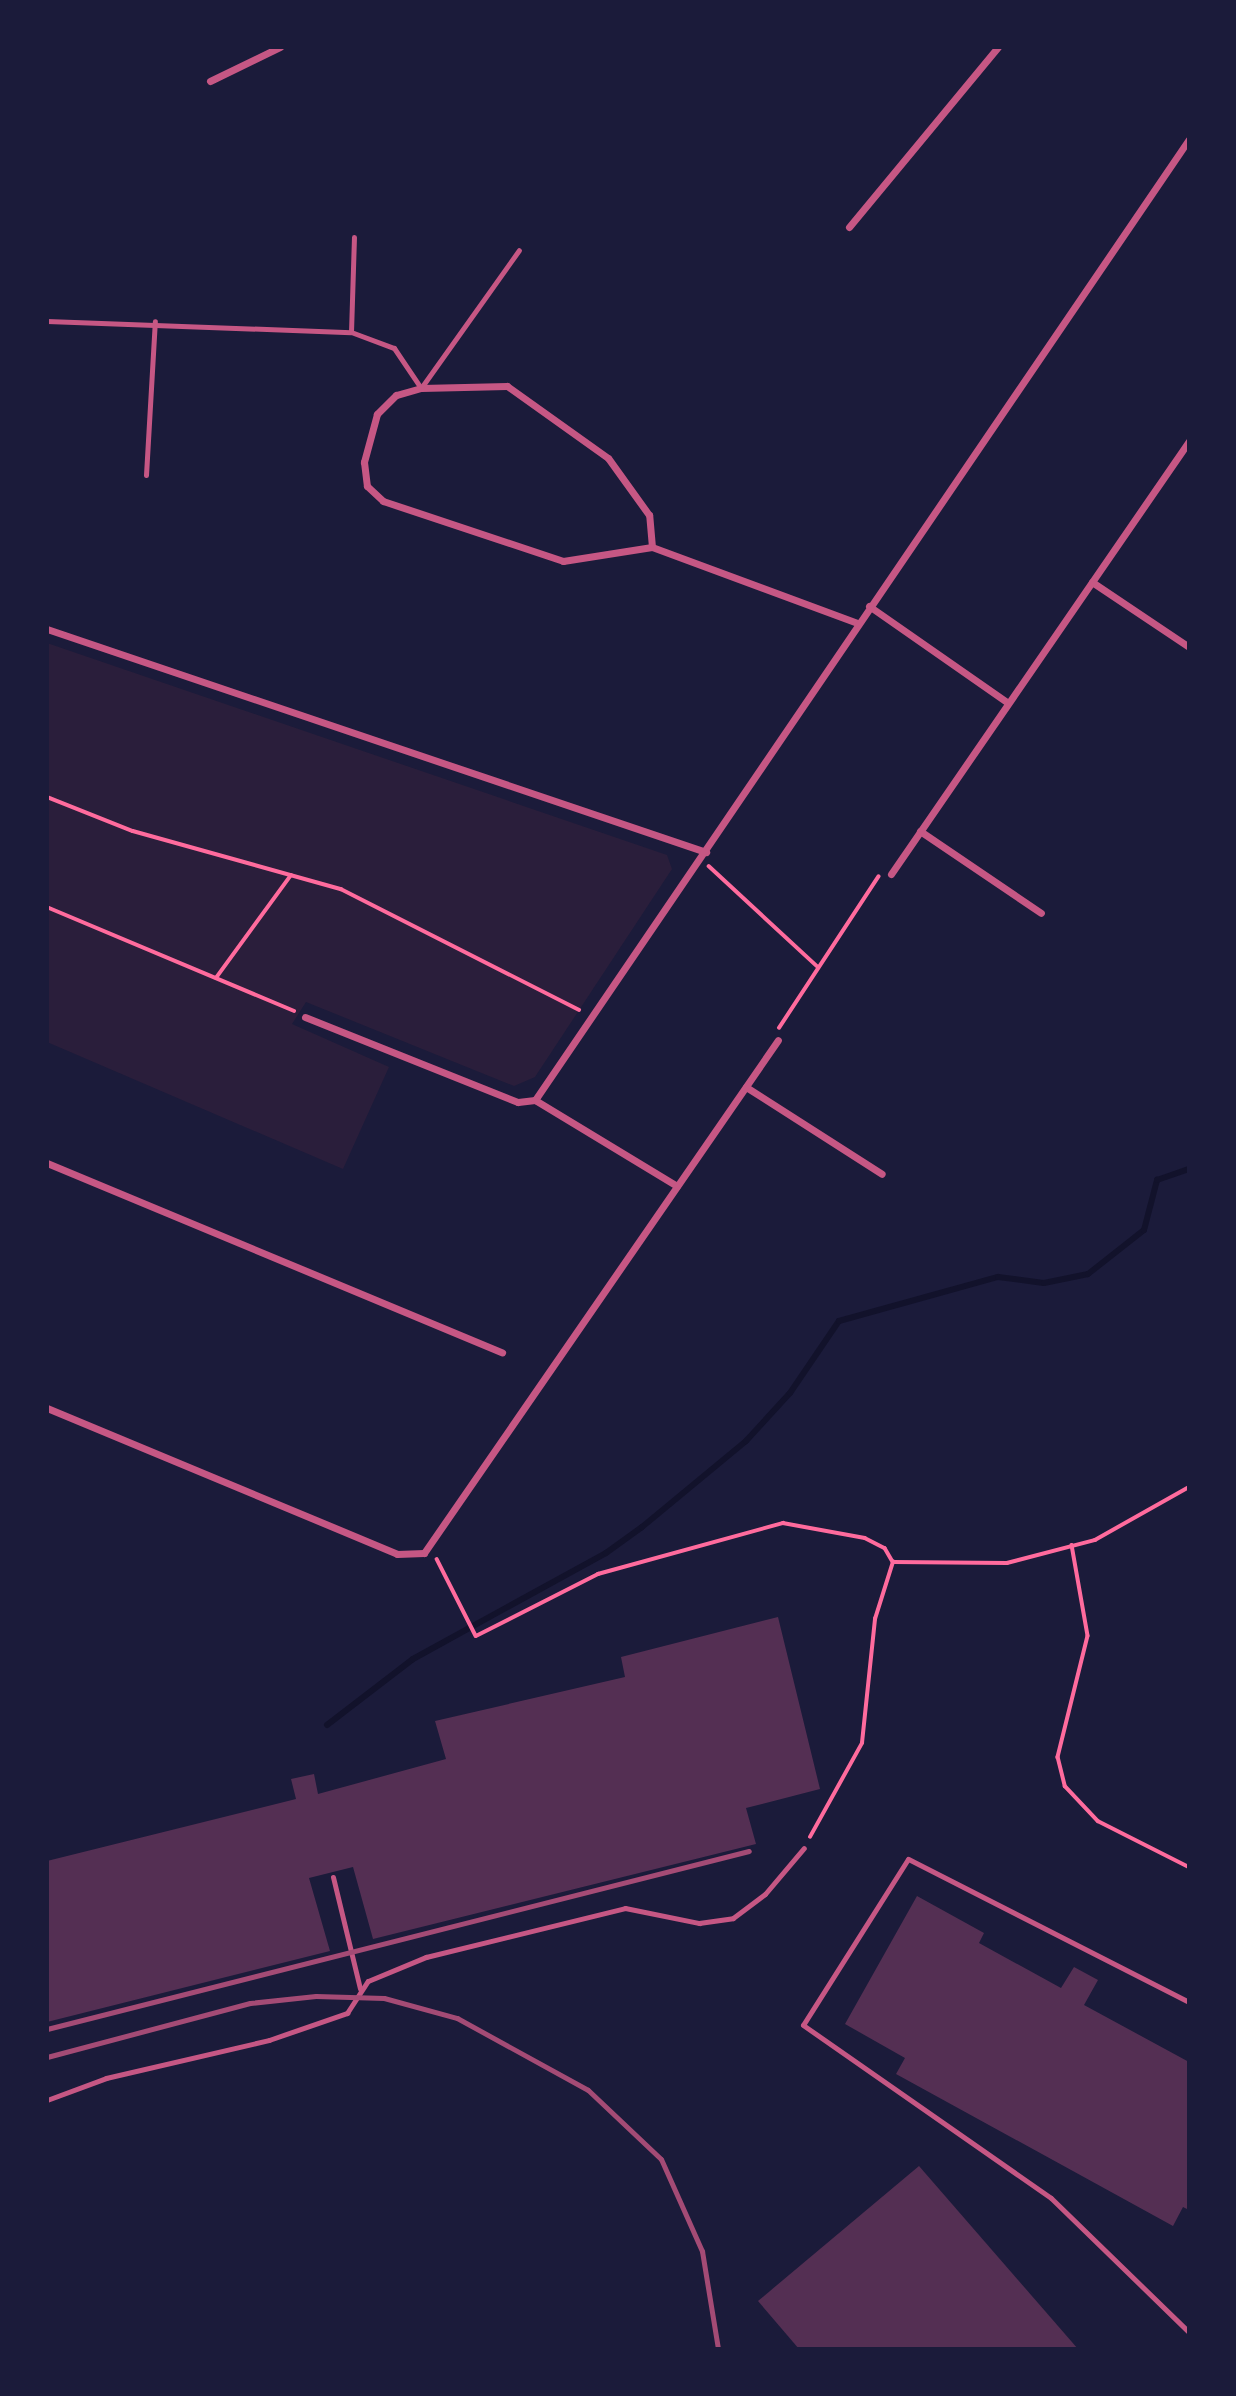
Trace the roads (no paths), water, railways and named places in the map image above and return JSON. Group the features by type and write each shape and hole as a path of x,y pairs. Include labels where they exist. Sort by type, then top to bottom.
{"street":[{"path":"210,81 280,47"},
{"path":"849,227 998,47"},
{"path":"535,1100 706,852 857,623 1189,139"},
{"path":"652,547 649,515 636,492 608,458 566,423 507,386 421,388 396,395 368,436 366,485 383,501 563,561 652,547 857,623"},
{"path":"891,874 1189,441"},
{"path":"1092,582 1189,647"},
{"path":"869,606 1008,703"},
{"path":"47,629 706,852"},
{"path":"920,831 1041,913"},
{"path":"305,1017 519,1102 535,1100 677,1186"},
{"path":"47,1408 397,1554 424,1553 433,1545 778,1040"},
{"path":"746,1087 882,1174"},
{"path":"47,1163 502,1352"}],"lane":[{"path":"351,332 354,237"},
{"path":"47,321 155,321 351,332 394,348 421,388 519,250"},
{"path":"146,475 155,321"},
{"path":"47,2100 106,2077 269,2040 348,2013 360,1989 426,1957 588,1914 645,1908 699,1923 733,1918 765,1894 804,1848"},
{"path":"1189,2002 908,1859 803,2025 1051,2198 1189,2332"},
{"path":"333,1877 360,1989"}],"waterway":[{"path":"327,1725 413,1659 606,1553 642,1527 746,1441 790,1393 839,1321 998,1277 1044,1283 1088,1274 1144,1230 1157,1180 1189,1169"}],"railway":[{"path":"47,2029 749,1851"},
{"path":"47,2057 250,2003 316,1996 384,1998 457,2018 588,2090 661,2159 702,2251 718,2349"}]}
